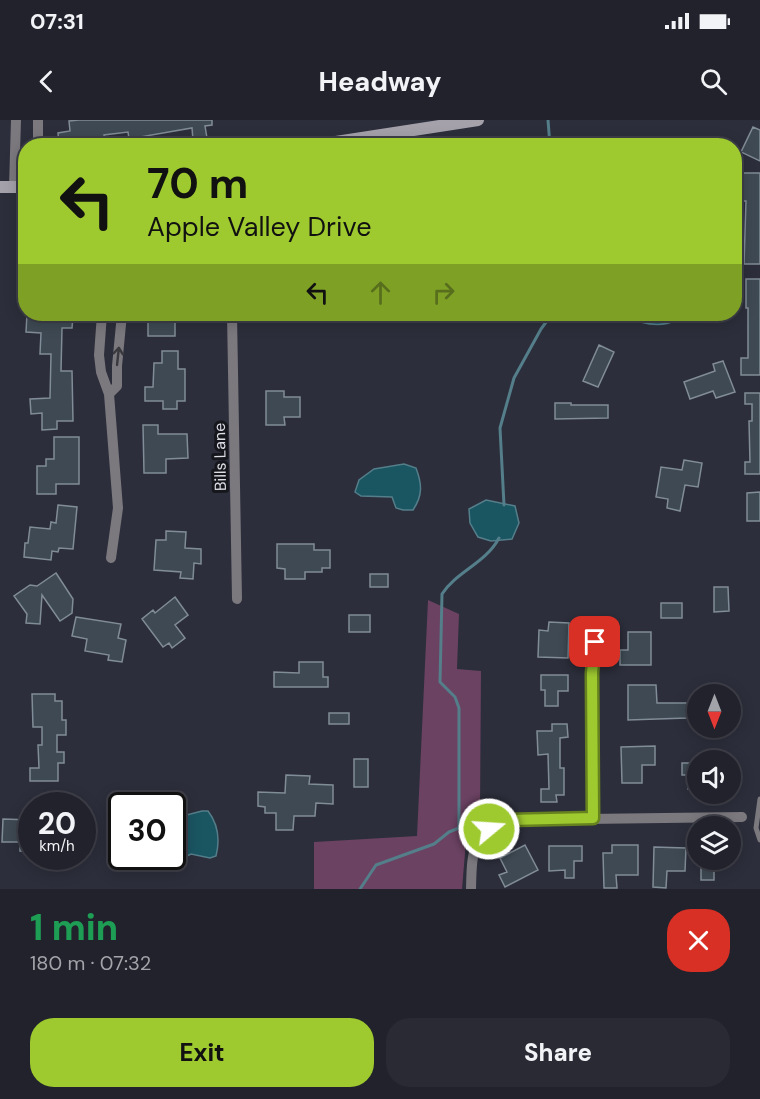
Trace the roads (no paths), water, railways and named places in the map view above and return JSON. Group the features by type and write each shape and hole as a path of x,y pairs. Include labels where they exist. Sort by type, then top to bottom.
{"main road":[{"path":"361,138 478,120"},
{"path":"0,187 18,187"}],"street":[{"path":"16,120 18,154"},
{"path":"38,120 38,138"},
{"path":"102,321 99,355 101,372 109,394 118,508 111,558"},
{"path":"109,394 117,386 122,321"},
{"name":"Bills Lane","path":"232,321 237,599"},
{"path":"593,818 592,673 595,642"},
{"path":"471,889 473,851 476,842 489,829 509,820 742,817"}],"lane":[{"path":"760,799 756,828 760,840"}],"water":[{"path":"638,321 674,321 663,324"},
{"path":"404,464 416,468 419,479 420,494 413,510 396,508 392,497 361,496 355,492 359,480 374,469"},
{"path":"486,500 515,506 519,523 512,539 491,541 478,537 470,523 469,509"},
{"path":"208,811 216,827 218,838 216,856 210,858 191,854 186,856 186,815"}],"waterway":[{"path":"548,120 549,138"},
{"path":"504,505 500,428 514,378 547,321"},
{"path":"360,889 376,865 434,844 449,832 459,828 459,708 455,697 440,682 442,594 455,579 487,554 499,538"}]}
